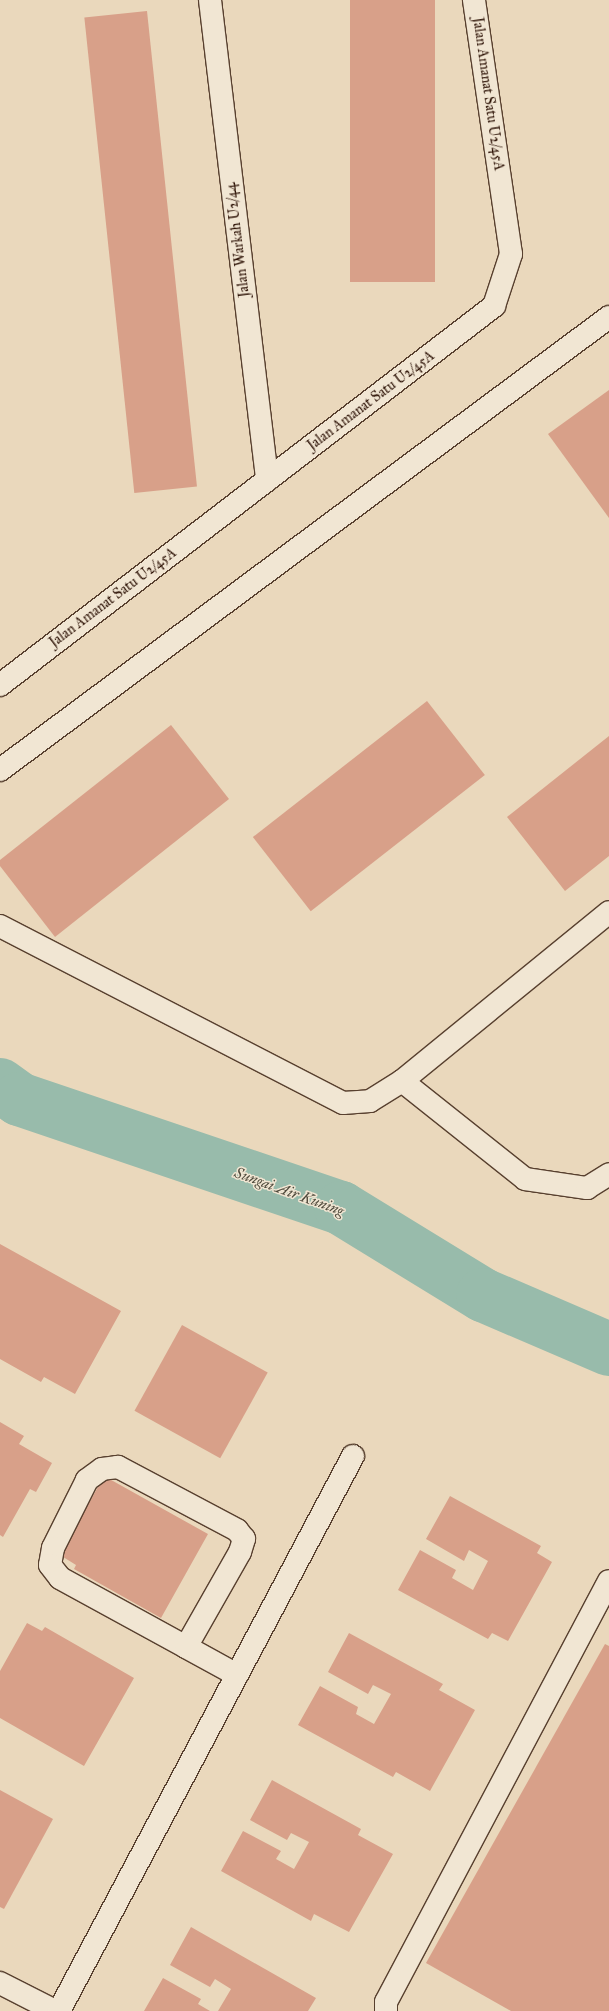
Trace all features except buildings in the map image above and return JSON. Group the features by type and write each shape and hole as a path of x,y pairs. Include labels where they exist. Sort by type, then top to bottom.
{"street":[{"name":"Jalan Warkah U2/44","path":"210,0 267,480"},
{"name":"Jalan Amanat Satu U2/45A","path":"0,684 494,306 511,254 474,0"},
{"path":"0,770 609,317"},
{"path":"0,926 343,1103 370,1101 402,1081 609,912"},
{"path":"402,1081 525,1179 587,1188 609,1174"},
{"path":"59,2011 353,1456"},
{"path":"186,1647 240,1552 244,1539 237,1530 118,1467 102,1469 87,1480 53,1548 50,1565 60,1578 237,1675"},
{"path":"386,2011 386,2002 609,1581"},
{"path":"0,1983 55,2011"}],"waterway":[{"name":"Sungai Air Kuning","path":"0,1085 19,1099 341,1208 483,1295 609,1349"}]}
